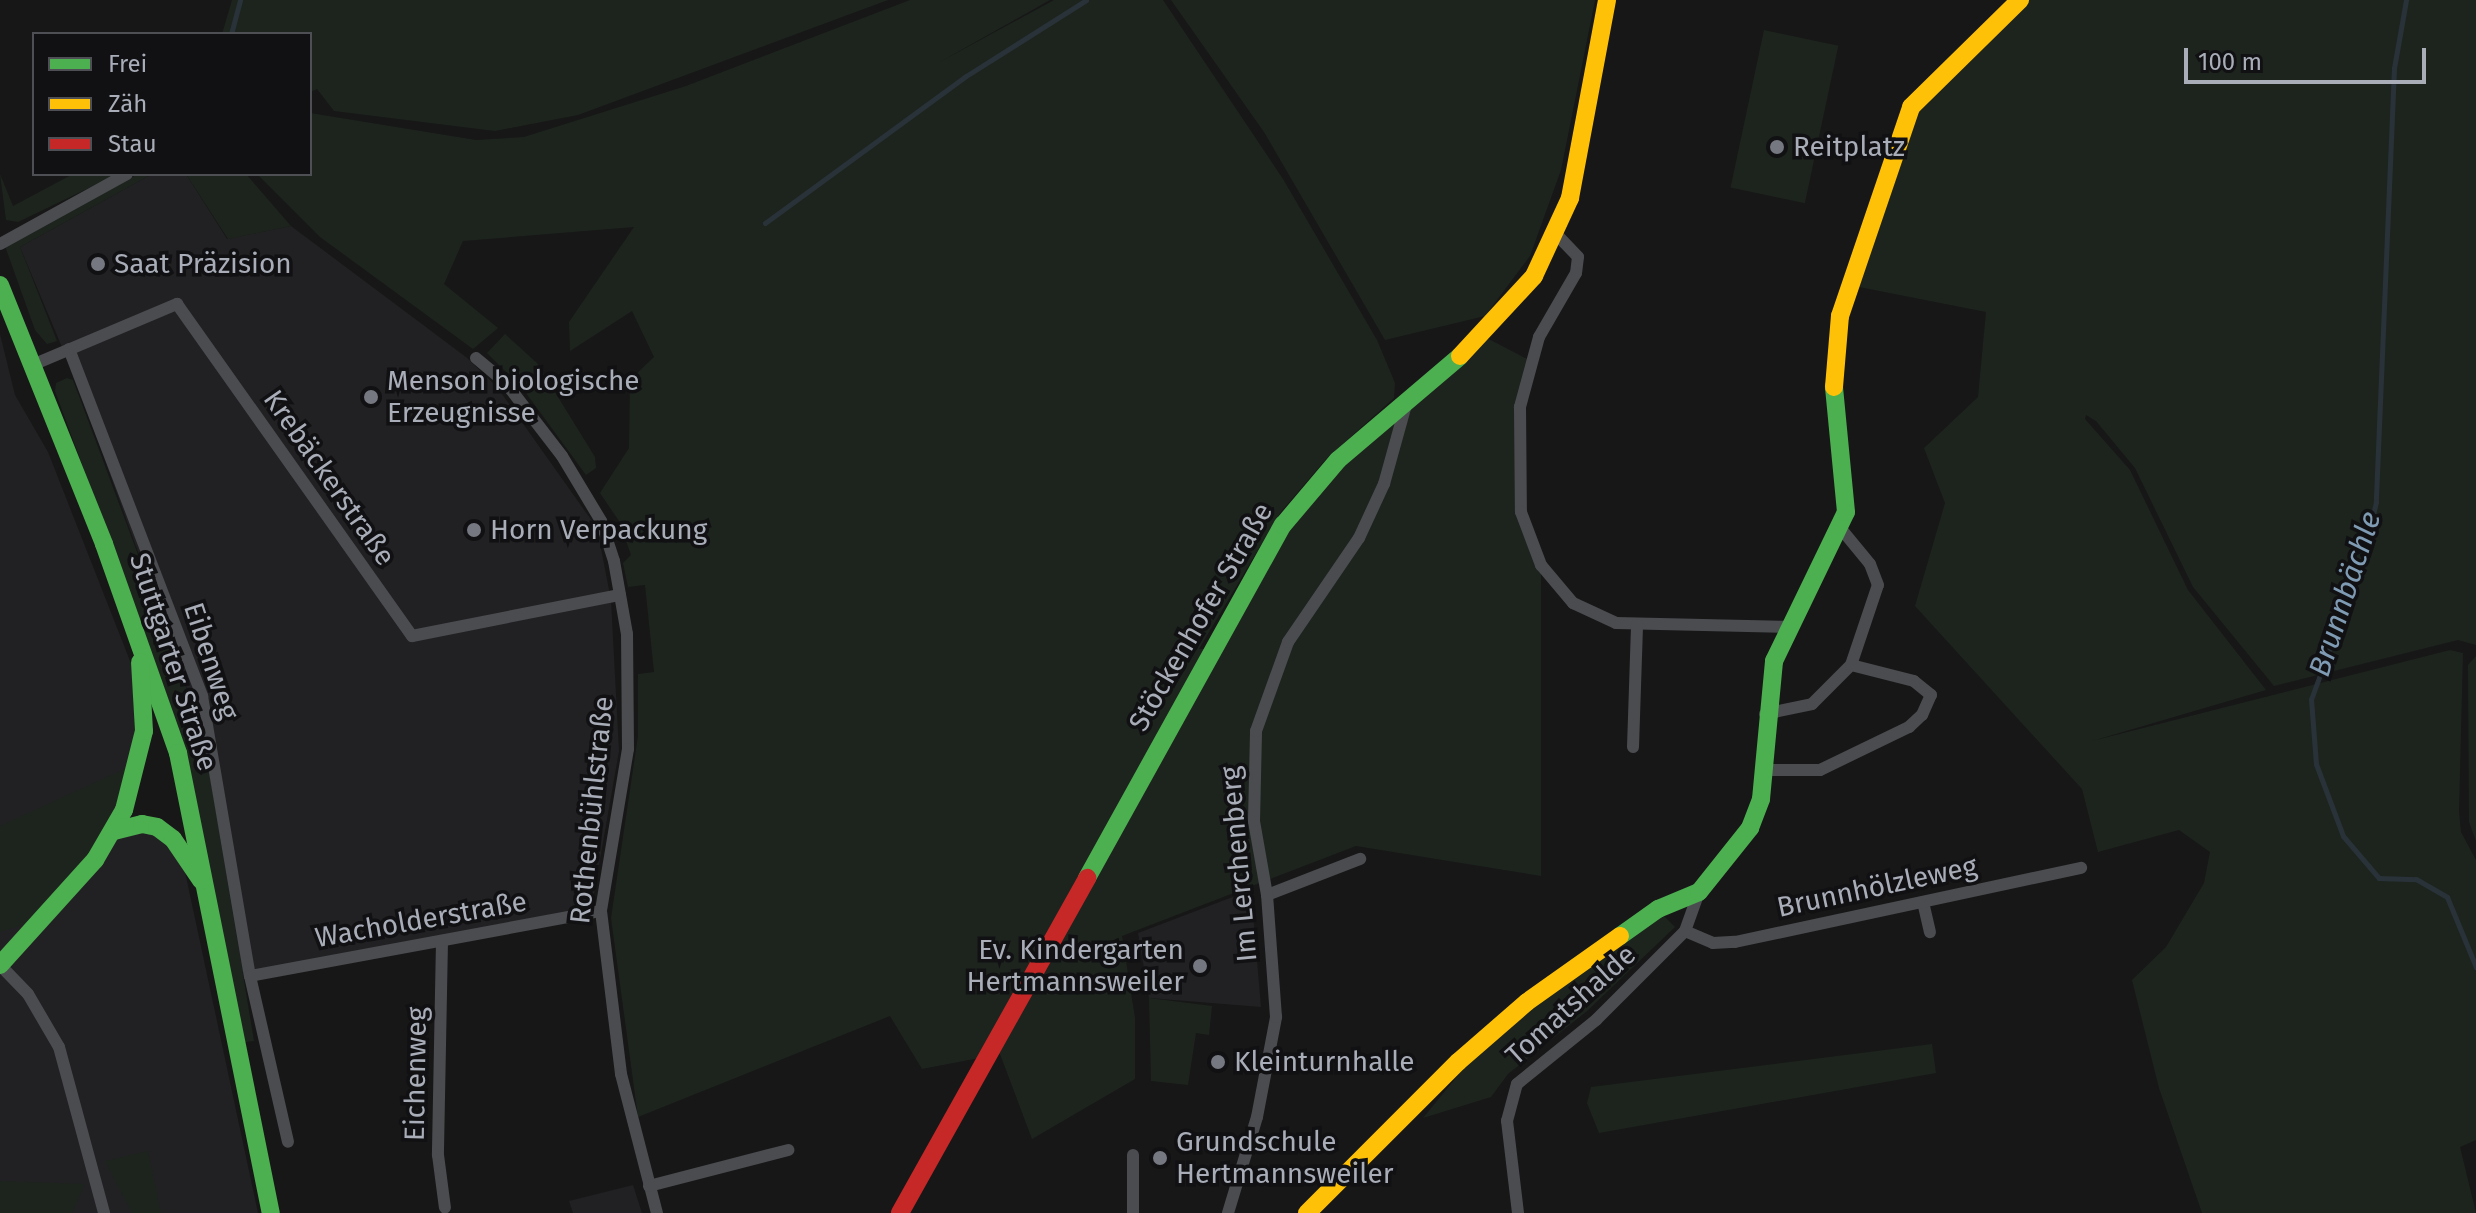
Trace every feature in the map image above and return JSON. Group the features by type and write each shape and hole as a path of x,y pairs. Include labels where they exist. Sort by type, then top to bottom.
{"main road":[{"name":"Stöckenhofer Straße","path":"900,1213 1283,525 1338,460 1483,336 1534,276 1557,235 1580,154 1607,0"},
{"path":"1307,1213 1458,1062 1527,1002 1658,909 1699,892 1750,828 1765,770 1765,714 1786,627 1842,530 1846,496 1833,354 1840,316 1911,107 1930,84 2020,0"},
{"name":"Stuttgarter Straße","path":"0,285 135,628 178,753 271,1213"},
{"path":"0,965 78,880 114,831 133,789 144,731 135,628"},
{"path":"114,831 142,824 157,827 173,839 205,885"}],"street":[{"path":"0,244 123,176"},
{"path":"1557,235 1578,257 1576,273 1539,337 1520,407 1521,512 1541,565 1573,603 1616,623 1786,627"},
{"name":"Krebäckerstraße","path":"30,366 177,304 412,636 620,595"},
{"name":"Eibenweg","path":"69,349 202,696 250,976 288,1142"},
{"name":"Rothenbühlstraße","path":"476,358 505,382 562,456 609,540 629,665 628,749 601,911 621,1074 657,1213"},
{"name":"Im Lerchenberg","path":"1228,1213 1257,1117 1276,1017 1267,895 1252,772 1264,698 1288,642 1359,538 1384,484 1408,398"},
{"path":"1765,714 1812,704 1851,665 1878,585 1870,564 1842,530"},
{"path":"1633,747 1637,625"},
{"path":"1765,770 1820,770 1909,727 1922,715 1931,695 1914,681 1851,665"},
{"path":"1267,895 1360,859"},
{"name":"Brunnhölzleweg","path":"1685,931 1713,943 1735,942 2081,868"},
{"name":"Tomatshalde","path":"1518,1213 1507,1121 1517,1084 1596,1020 1685,931 1699,892"},
{"path":"1923,902 1930,932"},
{"name":"Wacholderstraße","path":"250,976 601,911"},
{"name":"Eichenweg","path":"442,941 438,1155 445,1208"},
{"path":"0,965 28,994 59,1047 101,1212"},
{"path":"649,1186 788,1150"},
{"path":"1133,1155 1133,1213"}],"shaded area":[{"path":"232,0 888,0 578,115 495,131 334,111 317,89 312,91 312,32 223,32"},
{"path":"910,0 1050,0 938,63 1054,0 1163,0 1283,179 1377,340 1395,383 1394,398 1326,459 1280,513 1199,649 1213,649 1283,525 1338,460 1483,336 1531,361 1517,481 1541,565 1541,876 1356,846 1122,936 1135,1018 1135,1079 1032,1139 1000,1054 922,1069 890,1016 638,1117 611,918 638,736 638,674 654,672 645,585 628,587 623,563 631,555 619,521 600,493 629,448 630,380 654,357 632,311 570,351 569,322 634,227 463,241 444,284 498,328 473,349 320,237 259,176 312,176 312,113 476,140 524,137 686,86"},
{"path":"1171,0 1595,0 1561,170 1530,256 1485,316 1385,340 1264,132"},
{"path":"2027,0 2476,0 2476,645 2458,640 2274,686 2193,587 2135,468 2096,421 2086,415 2085,419 2130,470 2188,590 2266,690 2092,741 2450,650 2463,653 2459,811 2461,832 2476,860 2476,1140 2460,1147 2476,1213 2202,1213 2159,1088 2132,980 2166,947 2204,883 2210,852 2179,830 2098,852 2082,789 1915,606 1945,503 1924,448 1978,397 1986,312 1849,285 1915,114"},
{"name":"Reitplatz","path":"1764,30 1838,46 1805,203 1731,187"},
{"path":"0,174 13,206 69,176 114,176 18,222 6,220"},
{"path":"134,176 148,176 20,247 57,341 47,344 35,330 5,246"},
{"path":"148,176 187,176 227,239 291,226 466,357 497,387 597,528 611,600 619,751 591,911 242,972 208,763 185,682 77,383 20,247"},
{"path":"187,176 248,176 291,226 228,239"},
{"path":"0,334 15,395 48,452 132,666 135,743 111,824 156,833 184,867 258,1213 0,1213"},
{"path":"505,334 537,363 595,457 596,468 586,475 523,389 487,353"},
{"path":"67,378 73,380 181,670 208,763 254,1041 245,1042 168,698 55,391 56,383"},
{"path":"2476,656 2476,841 2469,822 2468,665"},
{"path":"133,765 121,803 84,862 25,924 0,932 0,826"},
{"name":"Ev. Kindergarten Hertmannsweiler","path":"1251,890 1261,1007 1149,998 1138,933"},
{"path":"1661,913 1675,927 1587,1011 1508,1074 1491,1097 1423,1118 1464,1068 1532,1009"},
{"path":"1149,998 1212,1006 1209,1035 1196,1033 1188,1085 1151,1081"},
{"path":"1932,1044 1936,1073 1599,1133 1587,1103 1591,1087"},
{"path":"148,1151 161,1213 132,1213 105,1161"},
{"path":"0,1181 85,1184 72,1213 0,1213"},
{"path":"633,1185 642,1213 573,1213 569,1201"}],"waterway":[{"path":"232,32 240,0"},
{"path":"765,223 966,76 1086,0"},
{"name":"Brunnbächle","path":"2406,0 2394,68 2376,502 2362,560 2311,699 2316,764 2343,836 2379,878 2416,879 2447,897 2476,967"}],"traffic: fast":[{"path":"0,285 104,544 178,753 271,1213"},
{"path":"1087,878 1283,525 1338,460 1460,356"},
{"path":"1620,936 1658,909 1699,892 1750,828 1761,799 1774,661 1846,512 1834,387"},
{"path":"0,965 95,860 124,810 144,731 140,662"},
{"path":"114,831 142,824 157,827 173,839 201,880"}],"traffic: slow":[{"path":"1460,356 1534,276 1570,198 1607,0"},
{"path":"1834,387 1840,316 1911,107 2020,0"},
{"path":"1307,1213 1458,1062 1527,1002 1620,936"}],"traffic: jam":[{"path":"900,1213 1087,878"}],"place":[{"name":"Reitplatz","path":"1777,147"},
{"name":"Saat Präzision","path":"98,264"},
{"name":"Menson biologische Erzeugnisse","path":"371,397"},
{"name":"Horn Verpackung","path":"474,530"},
{"name":"Ev. Kindergarten Hertmannsweiler","path":"1200,966"},
{"name":"Kleinturnhalle","path":"1218,1062"},
{"name":"Grundschule Hertmannsweiler","path":"1160,1158"}]}
